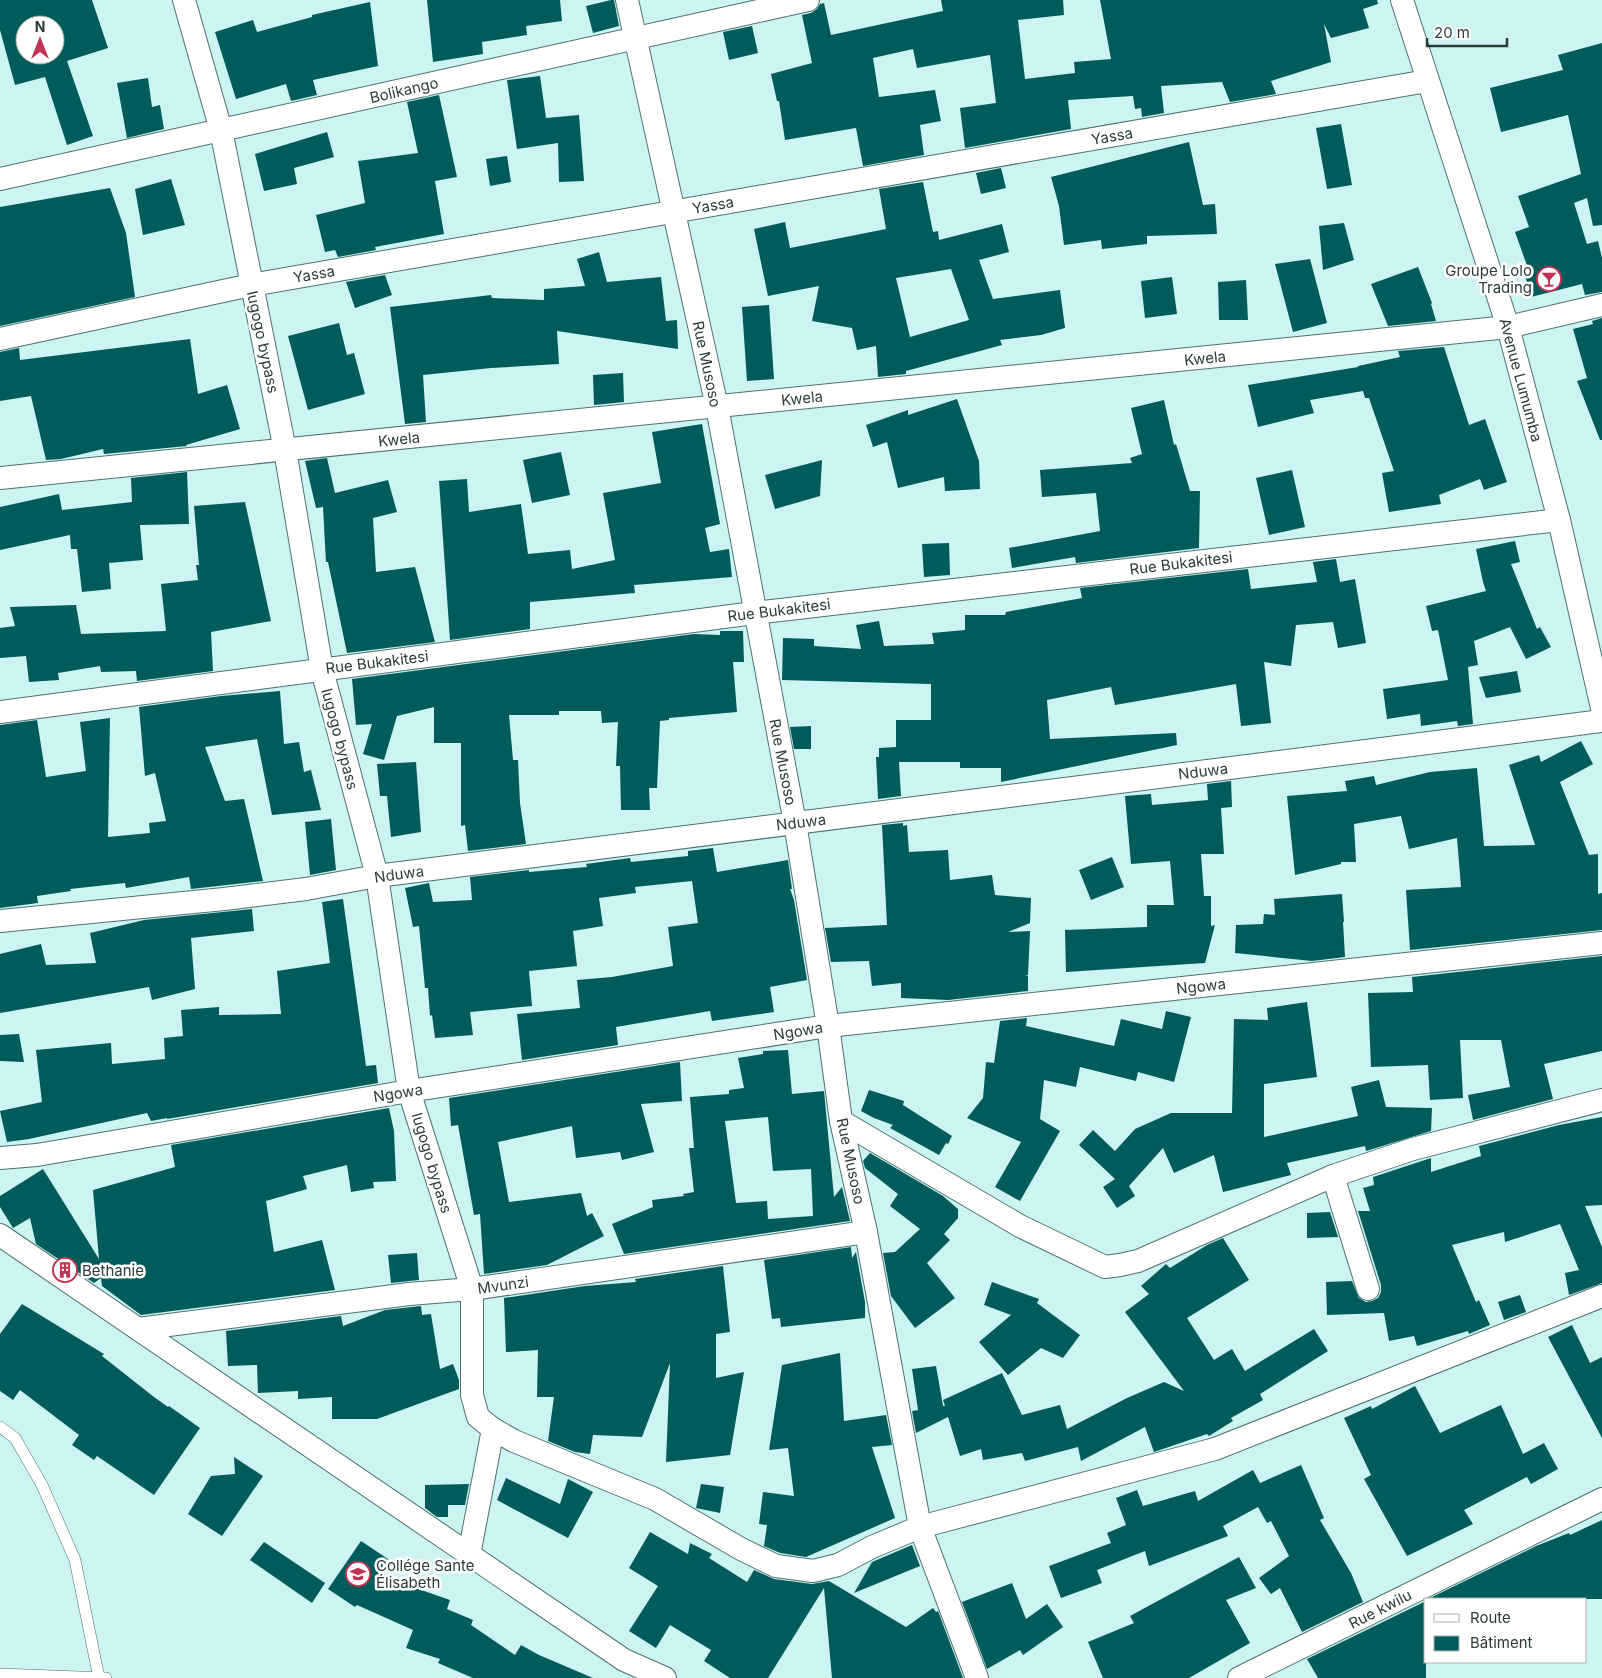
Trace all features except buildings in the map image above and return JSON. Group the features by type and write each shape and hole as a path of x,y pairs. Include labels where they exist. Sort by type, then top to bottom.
{"street":[{"name":"lugogo bypass","path":"184,0 221,130 285,450 322,670 377,876 410,1091 472,1290 472,1396 485,1423"},
{"name":"Rue Musoso","path":"626,0 716,407 795,823 828,1026 841,1121 866,1232 920,1527 977,1678"},
{"name":"Bolikango","path":"0,180 808,0"},
{"name":"Avenue Lumumba","path":"1402,0 1508,327 1559,520 1602,708"},
{"name":"Yassa","path":"0,339 251,285 1427,81"},
{"name":"Kwela","path":"0,478 1508,327 1602,304"},
{"name":"Rue Bukakitesi","path":"0,712 754,613 1559,520"},
{"name":"Nduwa","path":"0,921 306,889 377,876 1602,721"},
{"name":"Ngowa","path":"0,1158 37,1155 410,1091 828,1026 1602,944"},
{"path":"841,1121 1020,1226 1104,1267 1138,1261 1332,1176 1412,1149 1602,1100"},
{"path":"1332,1176 1368,1289"},
{"name":"Mvunzi","path":"138,1329 409,1294 472,1290 866,1232"},
{"path":"0,1235 624,1660 665,1678"},
{"path":"469,1555 485,1423 514,1441 655,1499 741,1549 776,1566 813,1571 838,1565 872,1547 920,1527 1214,1449 1602,1296"},
{"name":"Rue kwilu","path":"1239,1678 1602,1500"}],"lane":[{"path":"0,1427 15,1438 42,1485 75,1560 101,1678 0,1674"}],"place":[{"name":"Groupe Lolo Trading","path":"1549,279"},
{"name":"Bethanie","path":"65,1270"},
{"name":"Collége Sante Élisabeth","path":"358,1574"}]}
